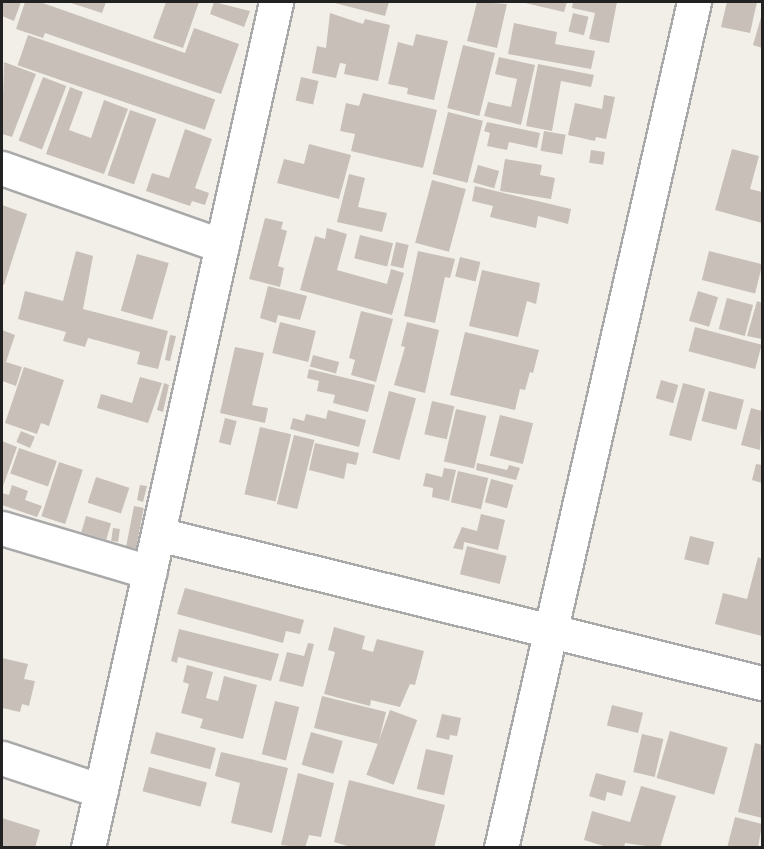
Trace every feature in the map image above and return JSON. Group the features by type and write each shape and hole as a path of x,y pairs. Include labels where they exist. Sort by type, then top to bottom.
{"street":[{"path":"88,848 276,2"},
{"path":"501,848 694,2"},
{"path":"2,168 222,246"},
{"path":"2,528 150,572"},
{"path":"158,534 762,683"},
{"path":"2,758 101,791"}],"building":[{"path":"2,2 21,2 14,21 2,16"},
{"path":"25,2 40,2 185,53 194,28 239,44 221,94 45,33 43,38 16,29"},
{"path":"68,2 106,2 102,13"},
{"path":"166,2 199,2 183,48 153,38"},
{"path":"214,2 250,11 244,27 210,14"},
{"path":"331,2 389,2 385,16"},
{"path":"477,2 507,4 497,48 467,41"},
{"path":"521,2 567,2 564,12"},
{"path":"573,2 617,2 609,43 589,39 595,13 572,8"},
{"path":"727,2 757,2 750,33 721,27"},
{"path":"330,13 363,24 365,19 390,25 378,81 344,74 346,64 340,63 336,78 312,73 317,46 326,48"},
{"path":"573,13 589,17 584,35 568,31"},
{"path":"762,14 762,48 753,45"},
{"path":"514,23 557,32 555,44 595,51 591,69 508,54"},
{"path":"416,34 448,41 434,100 407,94 408,88 388,84 398,42 413,46"},
{"path":"28,35 215,99 205,130 18,65"},
{"path":"463,45 495,53 479,116 447,108"},
{"path":"499,57 535,65 521,125 484,116 488,102 511,107 517,79 495,74"},
{"path":"4,62 36,74 12,137 2,134"},
{"path":"538,64 594,75 591,87 561,81 552,131 526,126"},
{"path":"43,77 66,86 42,149 19,140"},
{"path":"301,77 319,81 313,104 296,100"},
{"path":"70,87 83,92 69,130 91,138 104,100 128,109 104,174 46,154"},
{"path":"363,93 437,110 423,168 351,151 355,134 340,131 346,103 359,106"},
{"path":"604,95 615,97 606,139 596,137 595,141 568,135 575,103 602,109"},
{"path":"130,110 156,119 134,184 108,175"},
{"path":"448,112 483,121 467,183 433,174"},
{"path":"487,122 540,133 537,148 509,142 507,150 487,146 490,133 484,131"},
{"path":"185,129 212,139 195,188 209,193 205,205 192,201 190,206 146,191 152,173 169,178"},
{"path":"544,131 566,135 562,155 541,151"},
{"path":"309,144 351,155 339,199 277,183 284,159 304,164"},
{"path":"732,149 759,156 750,189 762,192 762,223 715,210"},
{"path":"591,150 605,152 603,165 589,163"},
{"path":"505,159 542,165 540,175 555,178 551,199 500,191"},
{"path":"478,165 499,171 494,188 473,182"},
{"path":"349,174 365,178 358,207 387,213 382,232 337,222"},
{"path":"432,180 466,189 449,252 415,243"},
{"path":"475,186 571,209 568,224 538,216 536,228 490,217 493,206 472,201"},
{"path":"2,205 27,214 4,285 2,284"},
{"path":"265,218 283,222 281,229 287,231 278,266 284,268 280,287 249,279"},
{"path":"327,228 347,234 337,270 387,284 391,269 404,273 392,315 300,290 315,236 325,239"},
{"path":"360,235 393,243 387,267 354,258"},
{"path":"396,242 409,245 403,268 391,265"},
{"path":"76,251 93,256 83,309 168,331 158,369 137,364 140,352 88,338 85,347 63,341 66,332 18,319 25,291 63,301"},
{"path":"418,251 455,259 450,278 445,277 435,323 404,316"},
{"path":"709,251 762,264 755,293 702,280"},
{"path":"137,254 169,263 152,320 121,311"},
{"path":"460,257 480,262 476,281 455,276"},
{"path":"482,270 540,283 536,304 527,301 518,337 469,326"},
{"path":"268,286 307,296 300,320 278,315 276,323 260,318"},
{"path":"698,291 718,297 709,327 689,321"},
{"path":"727,298 753,305 745,336 719,329"},
{"path":"757,301 762,303 762,339 747,336"},
{"path":"361,311 393,319 376,382 351,375 355,360 349,358"},
{"path":"280,322 316,331 308,362 272,353"},
{"path":"407,322 439,330 425,393 394,385 405,347 401,346"},
{"path":"695,327 762,345 755,369 689,351"},
{"path":"2,330 15,335 6,362 22,367 16,386 2,381"},
{"path":"465,332 539,350 533,373 530,372 525,390 520,389 515,410 450,395"},
{"path":"170,335 176,336 170,361 165,360"},
{"path":"235,347 264,353 252,405 268,408 265,423 220,413"},
{"path":"313,355 339,362 336,374 310,367"},
{"path":"24,367 64,380 49,426 41,423 37,434 5,423"},
{"path":"309,369 375,385 368,412 333,403 335,395 317,391 319,381 307,378"},
{"path":"140,377 162,383 148,423 97,408 101,394 132,403"},
{"path":"661,380 678,385 673,403 656,398"},
{"path":"164,383 169,385 163,412 157,410"},
{"path":"683,383 705,389 691,441 669,435"},
{"path":"389,391 416,398 399,460 372,453"},
{"path":"709,391 744,400 736,430 702,421"},
{"path":"432,401 454,406 447,439 424,434"},
{"path":"751,408 762,411 760,450 741,445"},
{"path":"456,409 486,416 474,469 444,462"},
{"path":"328,410 366,420 359,447 290,429 293,418 304,421 306,414 326,419"},
{"path":"500,415 533,423 523,464 490,456"},
{"path":"225,418 237,421 231,445 219,442"},
{"path":"260,427 291,434 276,501 244,494"},
{"path":"21,431 35,437 30,448 16,442"},
{"path":"294,435 314,440 297,509 277,504"},
{"path":"2,441 17,447 2,489"},
{"path":"315,443 359,453 356,465 347,463 344,479 309,470"},
{"path":"19,448 57,461 48,487 10,474"},
{"path":"59,462 83,470 65,524 41,516"},
{"path":"477,463 507,470 509,465 520,468 516,480 476,470"},
{"path":"756,464 762,465 762,483 752,480"},
{"path":"444,468 456,470 449,501 432,497 433,488 423,486 426,473 442,477"},
{"path":"458,471 488,478 481,509 451,502"},
{"path":"96,477 129,488 121,513 88,503"},
{"path":"491,479 513,485 507,508 485,502"},
{"path":"12,485 28,491 25,500 42,506 37,517 2,505 2,493 9,495"},
{"path":"140,485 147,486 143,502 137,500"},
{"path":"134,506 144,508 136,548 126,546"},
{"path":"481,514 505,520 498,550 464,542 463,550 453,548 462,527 477,531"},
{"path":"86,516 111,523 106,540 81,532"},
{"path":"113,528 120,529 118,542 111,541"},
{"path":"690,536 714,542 708,565 684,559"},
{"path":"467,546 507,556 500,584 460,574"},
{"path":"758,557 762,559 762,636 715,624 723,593 747,599"},
{"path":"185,588 304,620 300,634 286,631 283,643 177,614"},
{"path":"334,627 365,636 362,649 373,652 377,639 424,651 415,685 410,684 400,707 371,700 370,706 324,694 335,652 328,650"},
{"path":"179,629 279,654 271,681 178,657 177,663 171,661"},
{"path":"308,643 314,644 303,687 279,681 287,652 304,656"},
{"path":"2,658 28,664 24,679 35,681 29,706 22,704 20,712 2,708"},
{"path":"187,665 213,672 206,698 218,701 224,676 257,685 243,739 200,728 203,719 181,713 189,684 183,682"},
{"path":"322,696 386,712 378,744 314,728"},
{"path":"275,701 299,707 286,760 262,754"},
{"path":"612,705 643,713 638,733 607,725"},
{"path":"390,710 417,720 394,785 366,775"},
{"path":"442,714 461,718 457,736 450,735 449,740 436,737"},
{"path":"670,731 728,748 714,795 656,778"},
{"path":"156,732 216,748 210,769 150,753"},
{"path":"311,732 343,741 333,774 302,765"},
{"path":"642,734 663,739 655,777 633,772"},
{"path":"755,743 762,745 762,818 738,812"},
{"path":"426,749 453,755 444,795 417,789"},
{"path":"221,752 288,768 272,833 231,823 240,783 215,776"},
{"path":"149,767 207,783 200,807 143,791"},
{"path":"298,773 334,783 321,837 309,835 305,848 281,845"},
{"path":"596,773 626,781 622,796 607,792 605,801 589,796"},
{"path":"349,780 445,805 434,848 354,848 334,842"},
{"path":"641,786 676,796 660,848 625,843 624,848 610,848 584,840 592,811 630,822"},
{"path":"735,817 762,824 758,848 727,848"},
{"path":"2,818 40,830 35,848 2,848"}]}
